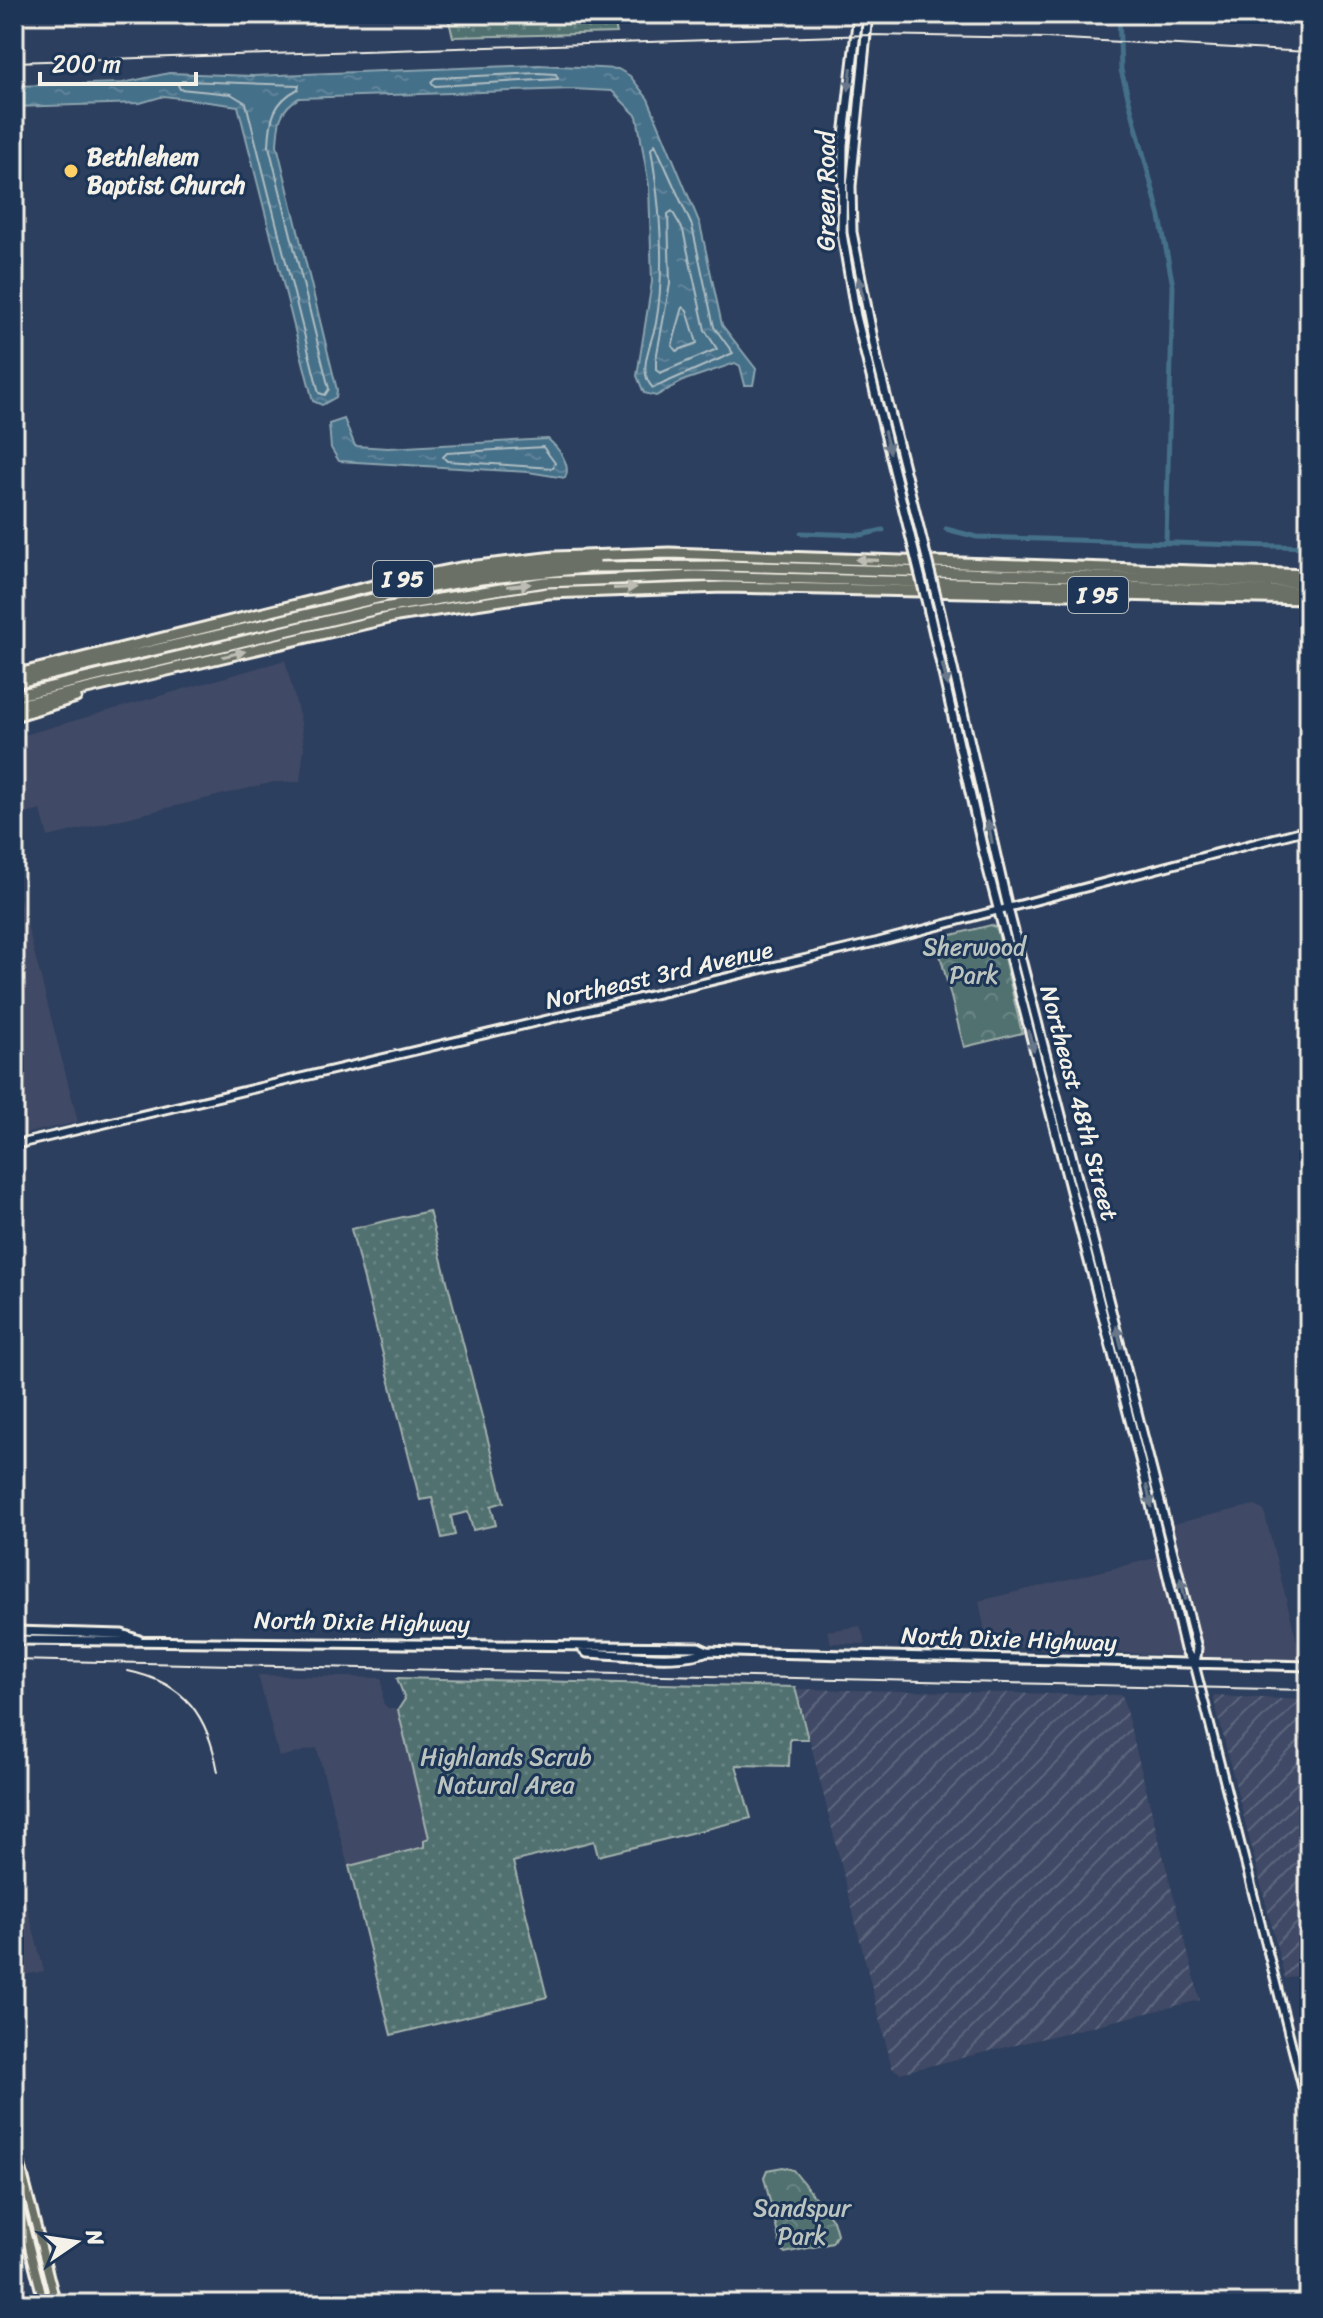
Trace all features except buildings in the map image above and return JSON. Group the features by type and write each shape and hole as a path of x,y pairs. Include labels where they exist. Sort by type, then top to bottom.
{"highway":[{"name":"I 95","path":"14,675 367,587 460,568 583,555 710,555 1309,575"},
{"path":"94,664 280,615 452,577 537,565 686,560 710,555"},
{"path":"14,683 407,591 509,575 594,567 735,566 1309,583"},
{"path":"14,696 414,601 545,582 669,576 1309,592"},
{"name":"I 95","path":"14,706 378,620 491,599 661,587 1309,599"},
{"path":"414,601 491,599"},
{"path":"14,669 85,652 103,654"},
{"path":"14,716 130,678"}],"main road":[{"name":"Green Road","path":"858,14 845,125 841,209 847,276 868,366"},
{"name":"Green Road","path":"868,14 851,197 858,275 878,364"},
{"name":"Northeast 48th Street","path":"878,364 940,612 1008,908 1197,1648 1195,1666"},
{"name":"Northeast 48th Street","path":"868,366 1021,1003 1130,1421 1185,1649 1195,1666"},
{"path":"1021,1003 1037,1023"},
{"path":"1130,1421 1138,1427 1155,1478"},
{"name":"North Dixie Highway","path":"14,1631 122,1634 141,1641"},
{"name":"North Dixie Highway","path":"14,1640 683,1647 707,1651 1195,1666 1309,1666"},
{"path":"14,2140 56,2304"},
{"path":"14,2186 44,2304"}],"street":[{"name":"Northeast 3rd Avenue","path":"14,1145 998,911 1309,829"},
{"name":"Northeast 48th Street","path":"1195,1666 1309,2113"}],"shaded area":[{"path":"285,660 304,747 300,782 274,782 48,837 41,810 14,817 14,738"},
{"path":"14,874 78,1122 14,1136"},
{"path":"1254,1505 1264,1511 1302,1662 988,1646 979,1601 1180,1552 1173,1524"},
{"path":"860,1626 866,1644 831,1643 827,1631"},
{"path":"258,1675 382,1678 383,1703 388,1708 398,1710 429,1839 425,1847 348,1866 317,1748 279,1757"},
{"path":"797,1689 1122,1695 1200,2000 900,2073 892,2068"},
{"path":"1213,1696 1309,1700 1309,1972 1285,1979"},
{"path":"14,1856 44,1971 14,1977"}],"green space":[{"path":"447,14 612,14 617,33 453,37"},
{"name":"Sherwood Park","path":"991,925 997,928 1022,1033 964,1047 936,939"},
{"path":"429,1211 504,1502 491,1506 496,1525 473,1530 468,1512 451,1516 455,1535 442,1538 432,1498 420,1500 351,1229"},
{"name":"Highlands Scrub Natural Area","path":"397,1678 795,1687 808,1739 790,1739 789,1766 736,1765 751,1818 598,1856 594,1841 513,1862 547,1997 391,2035 349,1866 424,1847 424,1840 429,1838 398,1710 405,1699"},
{"name":"Sandspur Park","path":"783,2167 793,2170 833,2220 837,2234 832,2243 785,2253 781,2247 764,2177 767,2170"}],"water":[{"path":"539,65 618,69 630,76 648,99 700,224 722,325 756,369 753,385 745,385 740,366 735,363 685,380 656,396 644,393 637,376 652,282 649,186 637,116 612,91 572,89 299,98 287,107 279,124 277,145 337,390 336,397 322,405 313,401 238,106 164,96 140,103 14,107 14,86 123,83 169,73 253,76"},
{"path":"344,419 355,446 388,448 548,439 563,457 567,473 565,478 528,472 339,461 331,448 329,424"}],"waterway":[{"path":"1119,14 1121,70 1160,217 1173,286 1166,542"},
{"path":"946,529 977,537 1309,547"},
{"path":"801,533 861,535 883,530"}],"railway":[{"path":"14,62 871,35 1046,38 1309,52"},
{"path":"14,1660 1309,1690"},
{"path":"128,1671 165,1684 191,1705 208,1734 218,1772"}],"place":[{"name":"Bethlehem Baptist Church","path":"71,171"}]}
